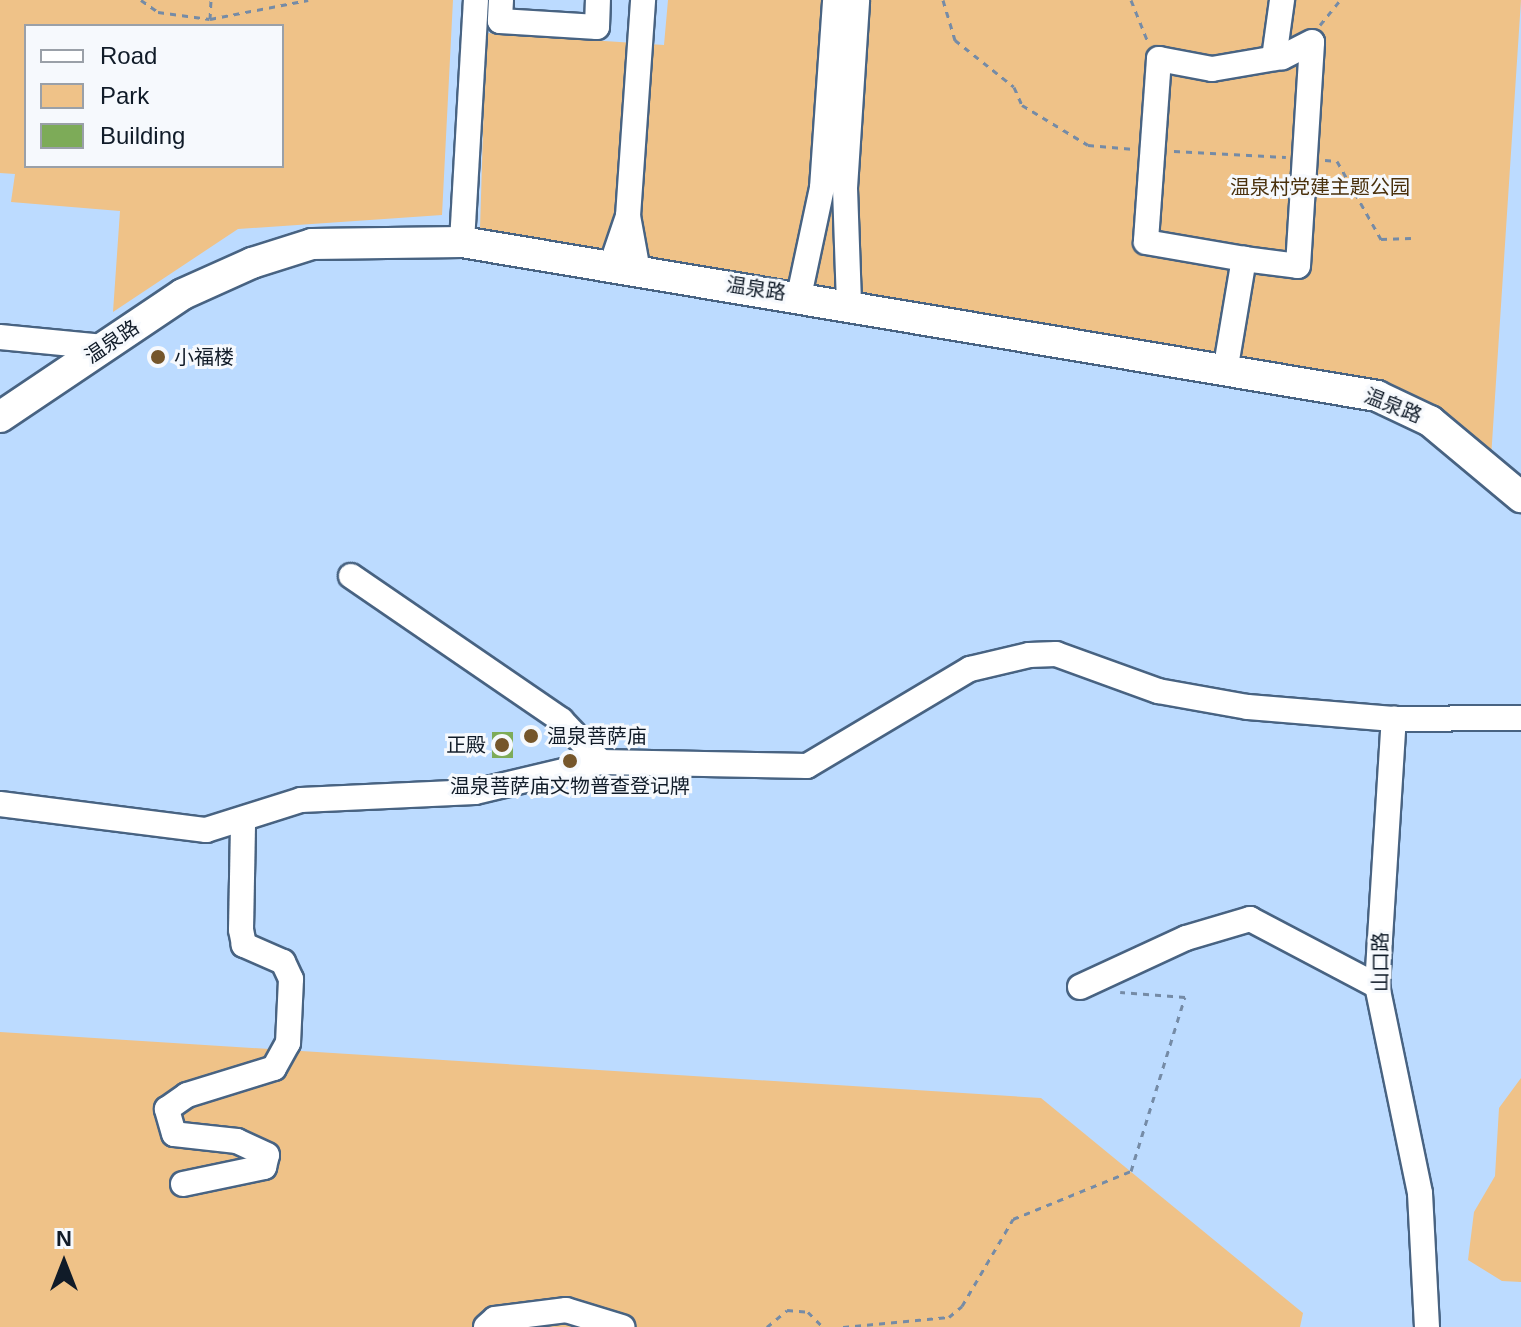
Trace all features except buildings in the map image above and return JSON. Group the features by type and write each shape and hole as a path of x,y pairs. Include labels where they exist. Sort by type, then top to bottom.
{"main road":[{"name":"温泉路","path":"0,417 183,294 312,244 462,242 1226,366 1377,396 1430,421 1521,497"}],"street":[{"path":"462,242 476,0"},
{"path":"501,0 500,21 597,27 598,0"},
{"path":"624,269 643,0"},
{"path":"799,296 822,188 835,0"},
{"path":"849,303 845,188 857,0"},
{"path":"1274,58 1282,0"},
{"path":"1312,42 1298,266 1146,242 1159,59 1212,69 1274,58 1312,42"},
{"path":"1226,366 1244,259"},
{"path":"0,337 104,347"},
{"path":"351,576 561,720 601,762"},
{"path":"0,804 206,830 243,821 301,800 475,792 601,762 807,766 970,669 1029,655 1056,654 1158,691 1233,704 1394,719 1521,718"},
{"name":"山口路","path":"1394,719 1377,986 1420,1193 1427,1327"},
{"path":"183,1184 264,1167 267,1155 237,1141 174,1134 167,1109 187,1095 274,1068 288,1043 291,979 283,962 244,945 241,930 243,821"},
{"path":"1080,987 1186,938 1250,919 1377,986"},
{"path":"486,1327 495,1319 566,1310 622,1327"}],"path":[{"path":"141,0 158,12 210,19 308,0"},
{"path":"210,19 211,0"},
{"path":"1131,0 1133,18 1159,59"},
{"path":"1312,42 1340,0"},
{"path":"843,1327 906,1315 949,1317 1013,1219 1131,1171 1185,997 1106,995"},
{"path":"767,1327 787,1310 808,1312 823,1327"}],"green space":[{"path":"0,0 453,0 442,215 238,229 113,312 120,211 11,202 15,174 0,173"},
{"name":"温泉村党建主题公园","path":"668,0 1521,0 1491,458 1387,387 480,229 486,33 664,45"},
{"path":"0,1032 1041,1098 1303,1313 1300,1327 0,1327"},
{"path":"1521,1078 1521,1282 1502,1281 1468,1260 1474,1212 1495,1176 1499,1108"}],"place":[{"name":"小福楼","path":"158,357"},
{"name":"温泉菩萨庙","path":"531,736"},
{"name":"正殿","path":"502,745"},
{"name":"温泉菩萨庙文物普查登记牌","path":"570,761"}]}
